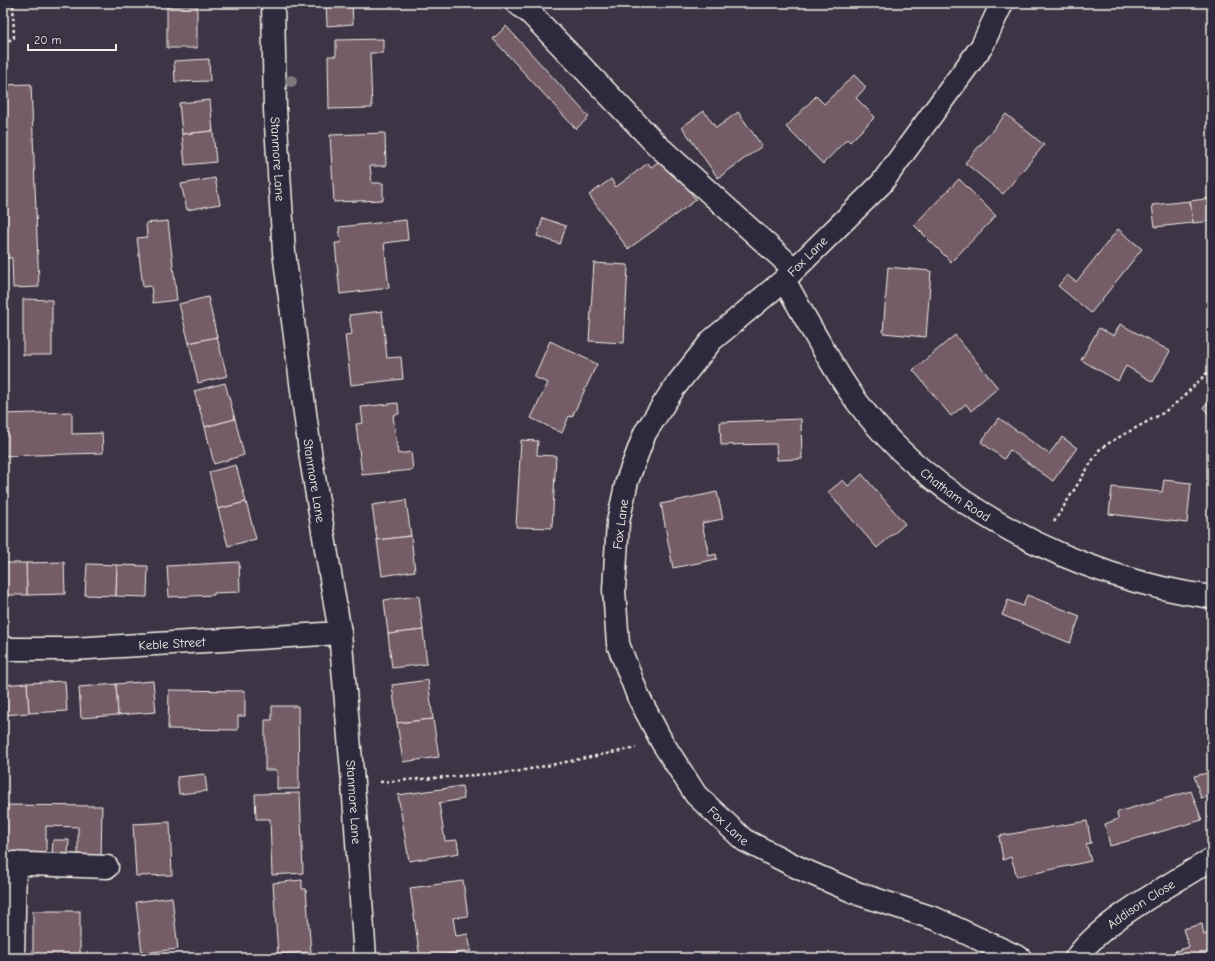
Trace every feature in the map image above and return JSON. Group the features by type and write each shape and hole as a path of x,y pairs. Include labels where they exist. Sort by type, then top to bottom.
{"street":[{"name":"Stanmore Lane","path":"273,3 275,109 284,252 311,459 340,633 353,783 365,956"},
{"name":"Chatham Road","path":"517,3 531,14 657,145 789,274 850,392 887,436 934,480 1010,530 1082,563 1140,583 1212,597"},
{"name":"Fox Lane","path":"1002,3 982,46 881,184 789,274 712,340 674,388 645,433 627,481 618,522 614,590 618,644 638,696 662,742 696,795 744,840 801,869 852,891 936,919 1020,958"},
{"name":"Keble Street","path":"3,649 72,649 340,633"},
{"name":"Addison Close","path":"1076,958 1081,951 1106,928 1135,907 1212,860"},
{"path":"12,958 9,863 107,867"}],"path":[{"path":"3,43 14,38 13,3"},
{"path":"1041,545 1099,450 1112,440 1163,413 1180,400 1212,368"},
{"path":"353,783 515,772 662,742"},
{"path":"291,958 365,956"}],"building":[{"path":"167,3 197,3 197,5 167,6"},
{"path":"326,3 352,3 353,24 327,26"},
{"path":"197,5 197,48 167,48 167,6"},
{"path":"506,26 589,117 576,129 493,39"},
{"path":"383,39 383,53 370,53 372,108 329,109 328,56 336,56 336,40"},
{"path":"209,59 210,81 175,82 174,61"},
{"path":"854,75 866,87 856,98 875,117 850,142 847,139 823,164 786,127 816,96 824,104"},
{"path":"31,84 39,287 13,288 12,258 4,258 3,85"},
{"path":"210,100 213,131 182,134 179,103"},
{"path":"704,111 716,128 738,112 762,146 718,178 682,127"},
{"path":"1006,114 1044,145 1003,194 965,163"},
{"path":"213,131 216,162 185,165 182,134"},
{"path":"385,133 386,166 370,166 372,183 383,183 383,200 334,202 330,135"},
{"path":"665,157 696,200 628,249 589,195 611,179 616,187 648,163 651,167"},
{"path":"215,178 220,204 187,210 181,184"},
{"path":"959,179 996,216 951,262 914,225"},
{"path":"1212,198 1212,221 1193,223 1190,201"},
{"path":"1190,201 1193,223 1155,227 1152,205"},
{"path":"543,218 566,226 560,244 537,236"},
{"path":"406,220 408,240 384,243 389,288 340,294 335,243 341,243 339,227"},
{"path":"168,221 177,300 153,303 151,286 143,287 137,238 147,237 146,223"},
{"path":"1118,229 1142,249 1091,313 1058,286 1067,275 1076,282"},
{"path":"594,263 628,265 624,343 589,341"},
{"path":"888,267 931,271 926,337 883,333"},
{"path":"208,297 217,337 189,343 179,304"},
{"path":"23,299 52,300 52,355 23,355"},
{"path":"382,311 387,358 401,357 403,379 351,385 345,335 352,334 349,315"},
{"path":"1120,324 1170,351 1153,382 1126,366 1118,381 1081,360 1099,328 1114,336"},
{"path":"955,335 998,388 971,411 966,404 951,416 913,370"},
{"path":"217,337 227,376 198,383 189,343"},
{"path":"550,341 597,364 572,417 569,416 562,433 531,418 548,383 534,377"},
{"path":"225,383 235,419 205,427 194,391"},
{"path":"1212,401 1212,419 1203,407"},
{"path":"398,403 399,414 393,415 398,454 411,452 413,470 362,475 356,424 363,423 361,407"},
{"path":"72,412 72,434 102,433 103,453 3,456 3,414"},
{"path":"999,418 1049,454 1062,437 1077,448 1053,481 1010,450 1004,459 981,442"},
{"path":"235,419 244,455 214,464 205,427"},
{"path":"801,419 802,459 777,460 776,444 721,445 720,422"},
{"path":"521,440 538,441 537,455 556,456 552,528 516,527"},
{"path":"236,465 246,502 218,509 209,472"},
{"path":"862,474 905,524 877,548 828,492 843,480 848,486"},
{"path":"1164,480 1191,483 1187,523 1109,514 1112,487 1162,492"},
{"path":"717,492 723,519 702,523 709,556 716,554 717,559 673,568 661,504"},
{"path":"406,500 411,536 377,540 372,505"},
{"path":"246,502 256,539 228,546 218,509"},
{"path":"411,536 415,571 382,576 377,540"},
{"path":"64,562 65,594 27,595 26,563"},
{"path":"239,562 240,592 169,597 167,566"},
{"path":"3,563 26,563 27,595 3,595"},
{"path":"87,564 117,565 116,596 85,595"},
{"path":"117,565 148,566 147,597 116,596"},
{"path":"1027,595 1080,616 1070,643 1002,615 1008,600 1023,606"},
{"path":"419,596 423,630 388,634 384,600"},
{"path":"423,630 427,664 392,668 388,634"},
{"path":"1209,675 1212,675 1212,701 1209,701"},
{"path":"428,680 433,719 397,723 392,685"},
{"path":"65,681 67,711 29,713 27,683"},
{"path":"153,681 156,712 118,715 116,684"},
{"path":"27,683 29,713 3,715 3,685"},
{"path":"116,684 118,715 81,718 79,687"},
{"path":"169,690 245,691 245,716 238,716 238,730 168,729"},
{"path":"272,706 298,706 299,789 277,789 277,770 265,770 265,720 272,720"},
{"path":"433,719 439,757 403,762 397,723"},
{"path":"1212,772 1212,795 1201,798 1194,776"},
{"path":"205,774 207,791 179,794 177,777"},
{"path":"462,786 464,799 439,803 445,841 457,840 459,853 409,861 398,795"},
{"path":"1191,791 1202,820 1110,846 1105,824 1118,819 1117,812"},
{"path":"300,793 303,873 272,875 270,819 256,819 255,794"},
{"path":"3,805 102,806 101,860 78,860 78,827 46,826 46,860 3,859"},
{"path":"1087,821 1091,843 1086,844 1091,861 1017,877 1011,857 1003,860 999,836"},
{"path":"170,822 172,875 136,876 133,824"},
{"path":"53,840 69,840 68,855 52,855"},
{"path":"302,880 302,889 306,889 311,952 278,954 273,883"},
{"path":"463,881 468,916 453,918 456,936 468,934 471,951 420,958 410,888"},
{"path":"172,897 178,949 142,953 136,902"},
{"path":"33,911 80,911 80,958 33,958"},
{"path":"1202,924 1204,935 1212,931 1212,958 1178,958 1175,951 1189,947 1183,929"}]}
